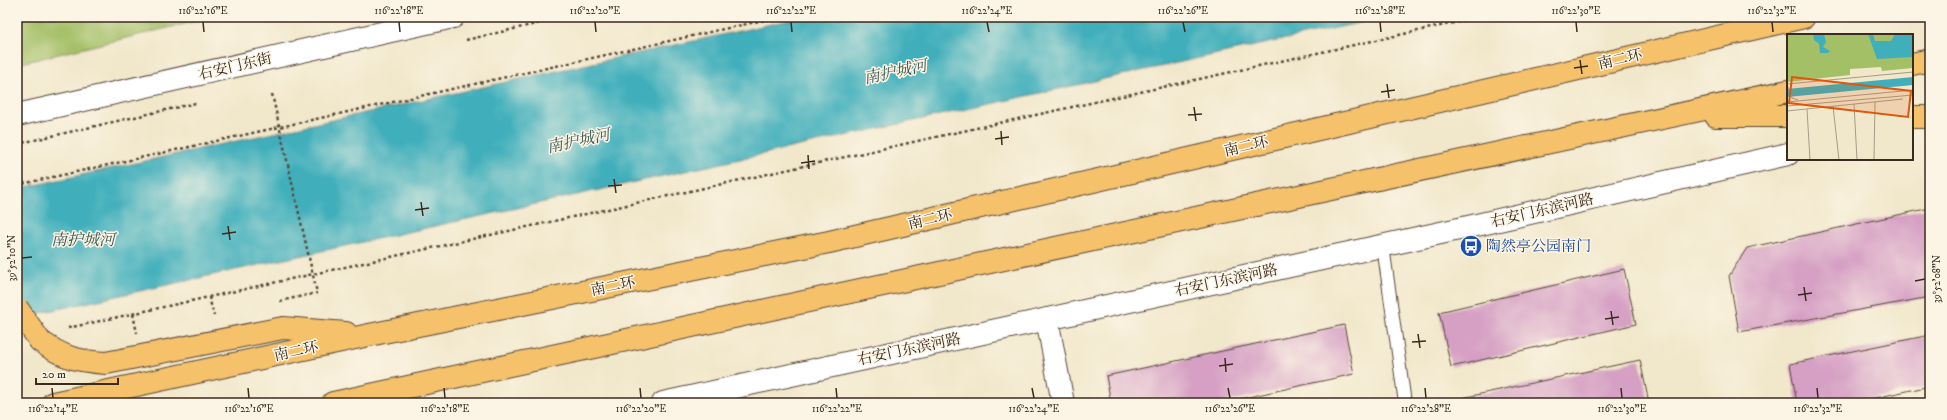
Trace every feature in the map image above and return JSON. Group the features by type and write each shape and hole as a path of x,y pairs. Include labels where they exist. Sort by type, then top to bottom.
{"highway":[{"name":"南二环","path":"53,403 369,335 829,242 1804,17"},
{"path":"1913,64 1930,60"},
{"path":"333,403 1787,91"},
{"path":"1675,115 1787,116"},
{"path":"1913,117 1930,117"},
{"path":"17,308 40,341 78,361 106,363 283,328 369,335"}],"street":[{"name":"右安门东街","path":"17,115 453,17"},
{"path":"1913,126 1930,122"},
{"name":"右安门东滨河路","path":"663,403 718,397 1047,319 1382,246 1787,154"},
{"path":"1047,319 1063,403"}],"lane":[{"path":"1382,246 1405,403"}],"path":[{"path":"17,185 778,17"},
{"path":"63,330 1480,17"},
{"path":"272,94 317,293"},
{"path":"209,298 214,316"},
{"path":"133,314 137,333"}],"green space":[{"path":"17,17 214,17 17,64"}],"water":[{"name":"南护城河","path":"803,17 1386,17 17,318 17,189"}],"building":[{"path":"1930,208 1930,297 1739,332 1729,276 1747,248"},
{"path":"1624,269 1636,324 1451,367 1439,312"},
{"path":"1344,325 1354,374 1221,403 1111,403 1106,376"},
{"path":"1930,335 1930,386 1852,403 1797,403 1790,364"},
{"path":"1640,360 1649,403 1458,403 1457,399"}],"place":[{"name":"陶然亭公园南门","path":"1471,246"}]}
